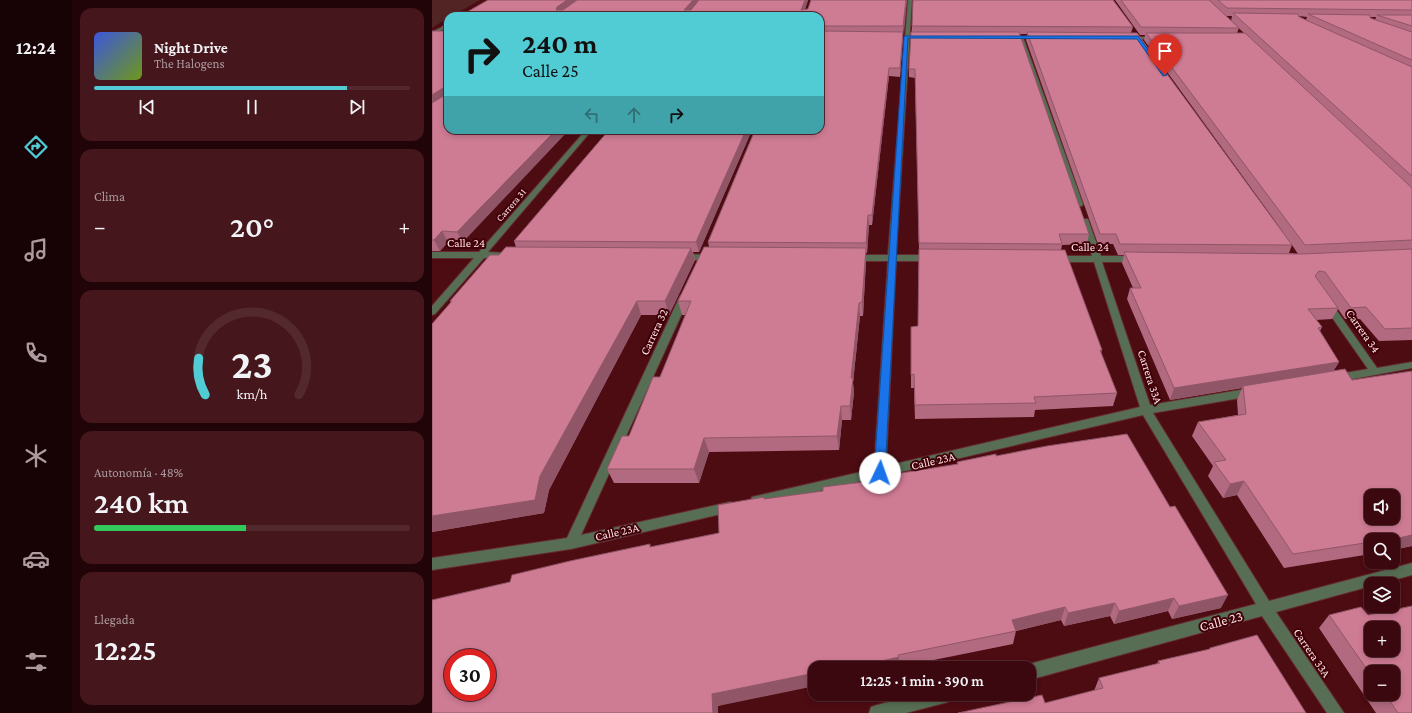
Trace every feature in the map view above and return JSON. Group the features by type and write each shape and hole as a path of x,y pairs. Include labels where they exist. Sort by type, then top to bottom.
{"street":[{"path":"880,473 906,37 910,0"},
{"path":"432,35 444,28"},
{"path":"1134,31 1143,44"},
{"path":"432,35 443,36"},
{"name":"Carrera 33A","path":"1021,37 1098,259 1146,410 1266,608 1336,713"},
{"path":"1123,38 1161,38"},
{"name":"Carrera 31","path":"432,312 586,134"},
{"name":"Calle 24","path":"432,255 513,255"},
{"path":"671,257 718,258"},
{"path":"844,258 939,258"},
{"name":"Calle 24","path":"1050,259 1146,259"},
{"name":"Carrera 32","path":"571,543 689,286"},
{"name":"Carrera 34","path":"1320,292 1375,372"},
{"path":"1322,381 1412,365"},
{"name":"Calle 23A","path":"432,564 571,543 880,473 1146,410 1261,391"},
{"name":"Calle 23","path":"1036,670 1412,568"},
{"path":"877,713 922,701"}],"shaded area":[{"path":"432,0 480,0 459,12 444,12 444,20 432,28"}],"building":[{"path":"488,0 567,0 557,7 556,10 563,10 577,0 693,0 684,10 691,10 699,0 805,0 801,10 808,9 811,0 906,0 903,26 824,26 824,12 467,12"},
{"path":"913,0 1113,0 1133,27 912,26"},
{"path":"1121,0 1209,0 1239,28 1141,27"},
{"path":"1218,0 1412,0 1412,10 1227,8"},
{"path":"1233,13 1298,14 1299,17 1412,67 1412,176"},
{"path":"1308,14 1370,15 1370,18 1412,32 1412,60"},
{"path":"1377,15 1412,15 1412,26"},
{"path":"432,31 444,31 444,88 432,95"},
{"path":"824,31 903,32 900,68 889,68 872,215 868,215 866,243 708,242 753,134 824,134"},
{"path":"911,32 1019,32 1089,234 1059,234 1062,244 919,243 915,69 909,69"},
{"path":"1027,32 1137,33 1292,245 1120,244 1116,234 1100,234"},
{"path":"1146,33 1245,33 1412,188 1412,240 1305,245"},
{"path":"444,96 444,134 552,134 457,232 442,231 434,240 432,240 432,103"},
{"path":"606,134 744,134 696,242 514,241"},
{"path":"506,247 691,248 665,301 637,301 540,476 535,500 432,516 432,324 490,255 499,255"},
{"path":"704,247 866,248 862,302 859,303 851,378 853,378 850,406 841,406 837,436 704,438 694,469 607,469 622,436 629,436 653,377 660,377 691,301 678,301"},
{"path":"919,249 1065,250 1102,350 1100,350 1117,393 1034,397 1036,403 915,405 914,374 911,375 911,327 918,326"},
{"path":"1412,249 1412,328 1385,329 1366,307 1351,308 1325,272 1319,271 1315,276 1338,308 1308,309 1322,327 1318,328 1339,362 1174,388 1130,288 1141,288 1124,252 1302,254"},
{"path":"1345,369 1352,380 1412,371 1412,535 1400,538 1400,533 1364,533 1364,543 1293,554 1244,481 1230,484 1214,462 1226,460 1198,422 1246,414 1243,386"},
{"path":"1127,434 1170,507 1175,506 1228,595 1179,606 1174,598 1119,611 1115,603 1068,613 1065,607 1012,620 1016,631 898,655 899,657 882,661 808,661 808,674 712,694 713,713 432,713 432,600 510,582 512,575 570,561 650,544 650,547 719,533 718,505 764,497 764,499 823,491 823,487 871,481 870,478 958,464 957,462 996,454 996,456 1047,446"},
{"path":"1412,606 1412,713 1398,713 1390,701 1400,701 1400,665 1364,665 1329,615 1361,607 1364,613 1368,615 1378,613 1400,613 1400,608"},
{"path":"1257,635 1306,713 958,713 1014,701 1036,701 1036,696 1042,695 1045,703 1103,688 1099,678 1160,663 1158,661"}],"route":[{"path":"880,473 906,37 1138,38 1165,75"}]}
